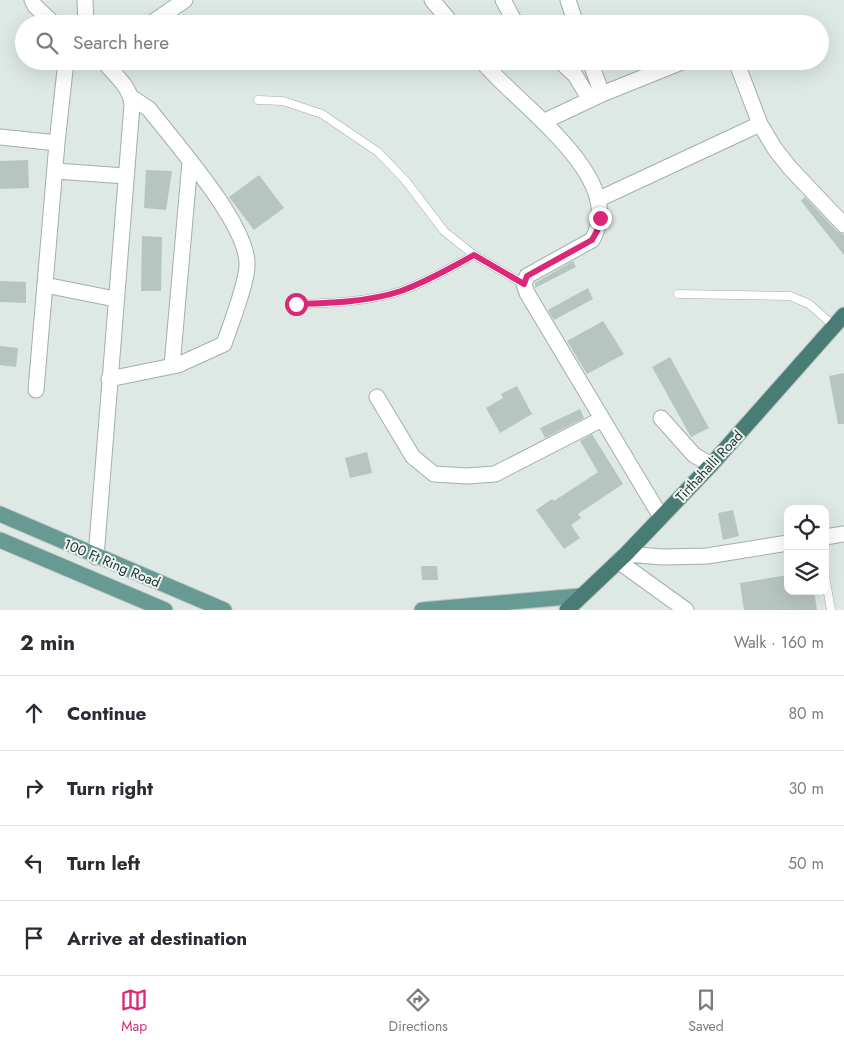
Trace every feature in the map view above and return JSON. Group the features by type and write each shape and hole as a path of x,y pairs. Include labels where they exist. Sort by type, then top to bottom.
{"highway":[{"name":"Tirthahalli Road","path":"567,610 579,596 622,557 711,465 839,320"}],"main road":[{"name":"100 Ft Ring Road","path":"0,514 96,557 224,610"},
{"name":"100 Ft Ring Road","path":"0,540 165,610"},
{"path":"422,610 579,596"}],"street":[{"path":"32,0 35,6 44,15"},
{"path":"85,0 86,15"},
{"path":"163,15 185,0"},
{"path":"432,0 444,15"},
{"path":"503,0 511,15"},
{"path":"568,0 573,15"},
{"path":"36,390 65,70"},
{"path":"110,70 132,97 149,110 236,224 248,263 237,309 224,344 172,366 110,379"},
{"path":"489,70 496,79 543,122 583,167 599,199 600,218 597,231 592,240 527,276 524,284 527,293 661,517"},
{"path":"570,70 596,97"},
{"path":"592,70 596,97"},
{"path":"543,122 596,97 662,70"},
{"path":"739,70 760,124 790,168 844,225"},
{"path":"96,557 132,97"},
{"path":"599,199 760,124"},
{"path":"0,137 57,143"},
{"path":"172,366 190,162"},
{"path":"56,171 125,176"},
{"path":"45,285 115,300"},
{"path":"377,397 413,457 434,474 494,474 602,419"},
{"path":"661,418 694,455 711,465"},
{"path":"829,536 844,534"},
{"path":"622,557 707,556 784,544"},
{"path":"622,557 686,610"}],"lane":[{"path":"258,100 283,102 322,114 378,152 405,180 444,231 474,255 524,284"},
{"path":"296,304 360,299 400,291 438,275 474,255"},
{"path":"678,294 790,296 839,320"},
{"path":"828,595 831,610"}],"building":[{"path":"28,160 29,188 0,189 0,161"},
{"path":"146,170 172,171 166,210 144,208"},
{"path":"259,175 284,208 254,230 229,197"},
{"path":"805,197 837,231 844,235 844,255 801,201"},
{"path":"142,236 162,237 161,291 141,291"},
{"path":"573,261 576,267 535,288 535,283"},
{"path":"0,281 26,282 26,303 0,302"},
{"path":"588,288 593,299 554,320 548,310"},
{"path":"603,321 624,354 587,374 567,341"},
{"path":"0,346 18,348 16,367 0,365"},
{"path":"670,357 709,428 691,437 652,367"},
{"path":"844,373 844,424 838,424 829,376"},
{"path":"517,386 532,414 500,433 486,408 503,398 501,394"},
{"path":"580,409 584,418 545,438 540,428"},
{"path":"592,434 623,484 578,514 581,518 571,525 580,538 564,549 536,510 552,499 554,501 598,472 580,441"},
{"path":"367,452 372,473 350,478 345,458"},
{"path":"733,510 739,536 723,540 718,513"},
{"path":"421,566 437,566 438,580 422,580"},
{"path":"784,576 784,595 815,595 817,610 744,610 740,583"}],"route":[{"path":"296,304 360,299 400,291 438,275 474,255 524,284 527,276 592,240 597,231 600,218"}]}
